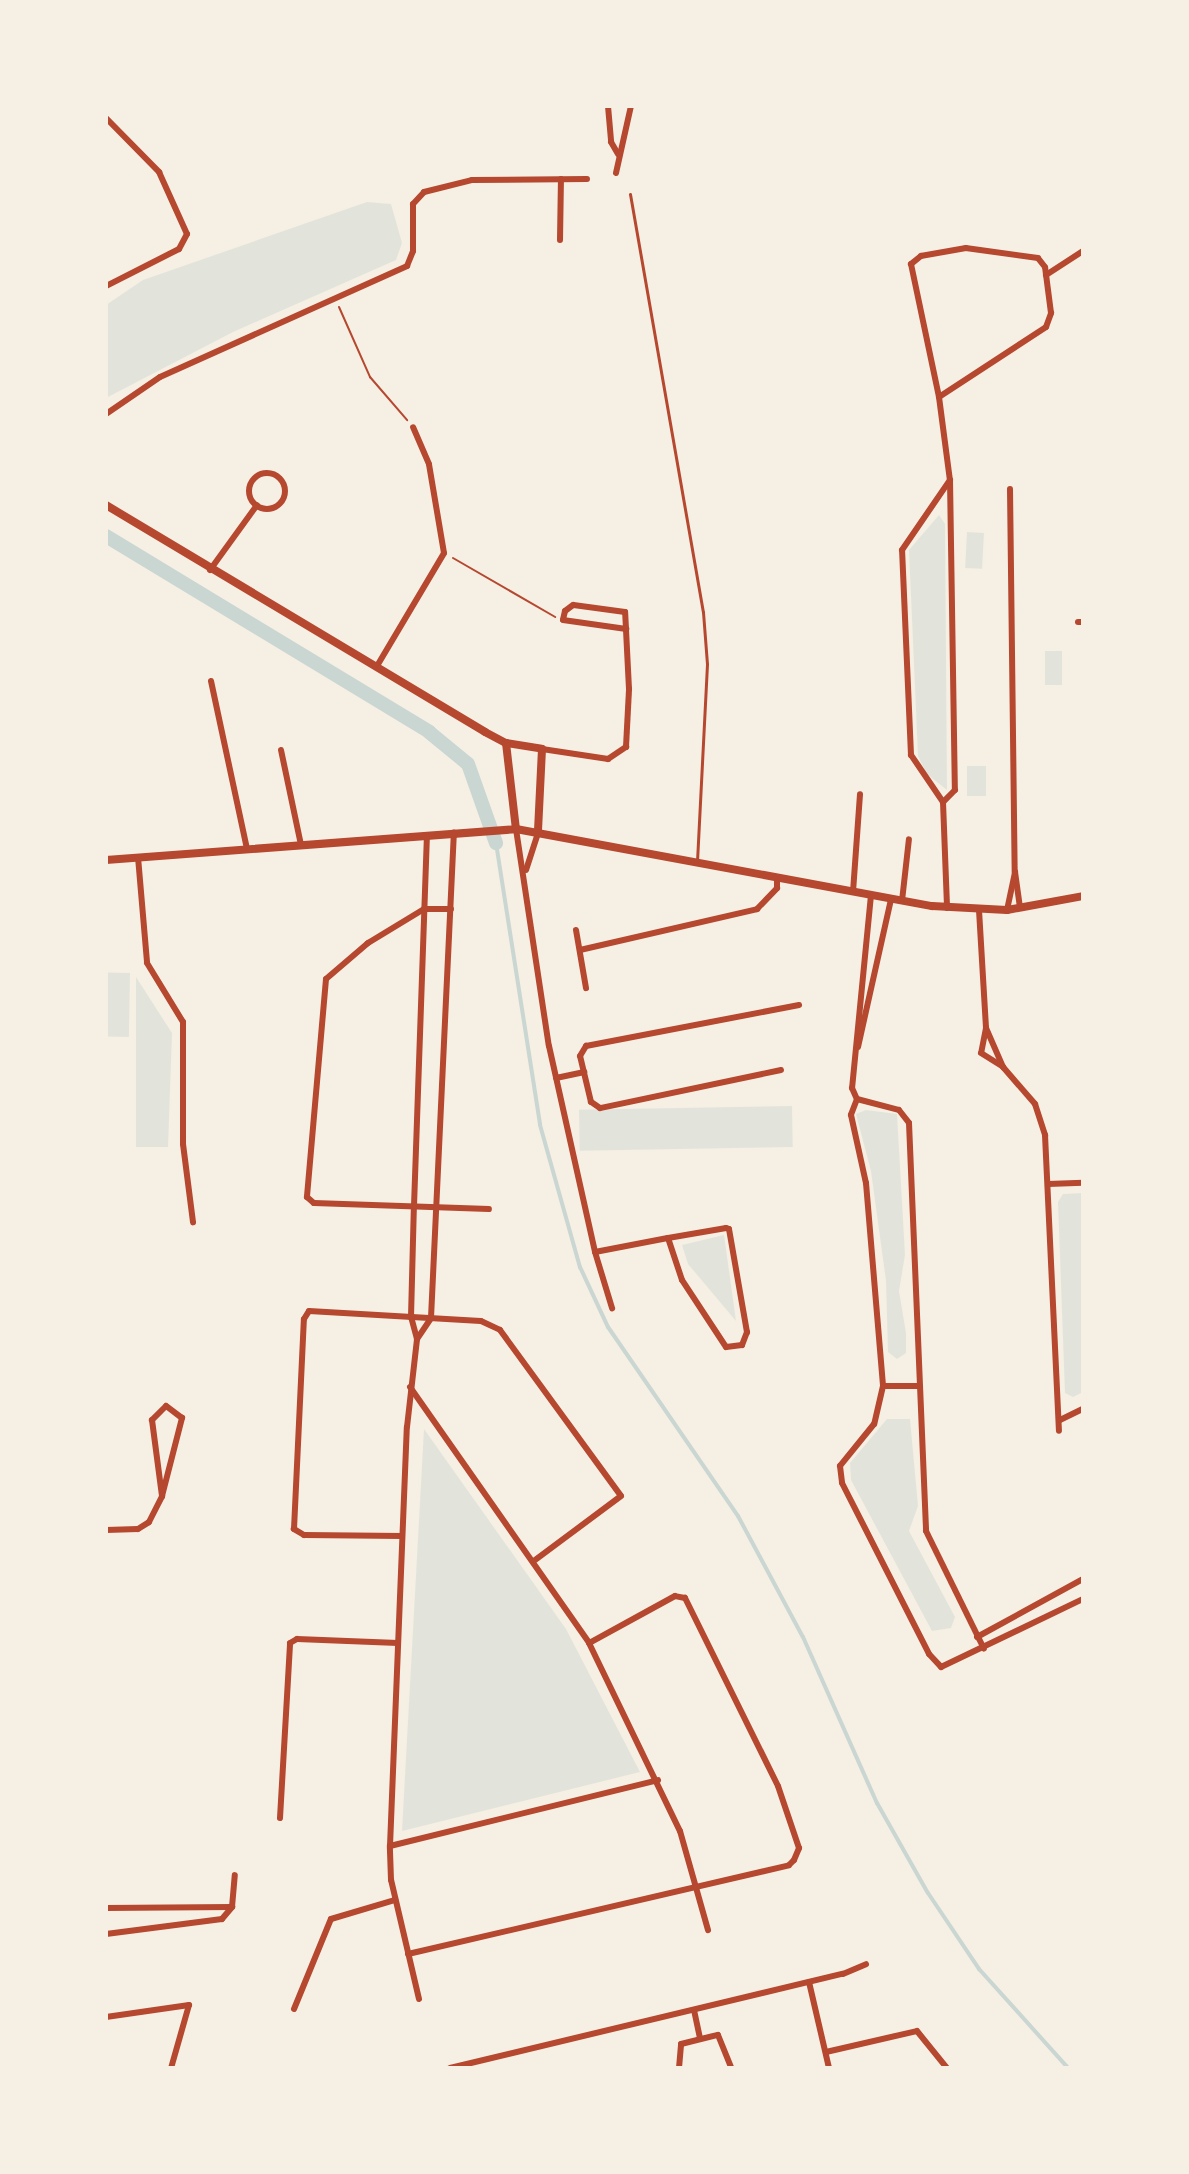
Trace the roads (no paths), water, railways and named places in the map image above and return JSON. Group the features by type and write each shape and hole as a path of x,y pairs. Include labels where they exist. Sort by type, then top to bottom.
{"street":[{"path":"608,106 611,142 618,154"},
{"path":"616,173 618,154 627,140 631,106"},
{"path":"106,118 159,172 186,221 186,240 179,249 106,286"},
{"path":"560,240 561,179"},
{"path":"106,414 160,377 407,266 413,251 413,204 424,192 472,180 587,179"},
{"path":"939,397 1046,327 1051,313 1046,275 1038,258 1000,250 966,248 913,260 939,397 950,480 955,790 943,802"},
{"path":"1046,275 1083,251"},
{"path":"377,666 444,553 429,464 413,427"},
{"path":"268,472 280,481 284,501 274,510 257,505 249,483 268,472"},
{"path":"947,908 943,802 911,755 902,550 950,480"},
{"path":"1010,489 1015,872 1020,908"},
{"path":"106,505 210,570 506,743 608,759 626,747 626,629 625,612 618,607 570,605 563,620 626,629"},
{"path":"210,570 257,505"},
{"path":"211,681 247,849"},
{"path":"506,743 516,829 526,870 556,1078 595,1252 612,1308"},
{"path":"526,870 538,831 542,749"},
{"path":"281,750 301,845"},
{"path":"853,892 860,794"},
{"path":"106,860 516,829 947,908 1007,910 1083,896"},
{"path":"417,1339 431,1318 454,833"},
{"path":"419,1999 395,1900 390,1846 402,1536 410,1387 417,1339 411,1317 427,835"},
{"path":"902,901 909,839"},
{"path":"138,857 147,963 183,1022 183,1144 193,1222"},
{"path":"1007,910 1015,872"},
{"path":"580,950 757,909 777,888 777,877"},
{"path":"857,1049 871,895"},
{"path":"891,899 878,974 851,1082 857,1099 851,1115 866,1183 883,1386 874,1424 845,1457 839,1477 936,1664 951,1667 1083,1599"},
{"path":"451,909 424,909 368,943 331,972 322,987 307,1197 314,1203 489,1209"},
{"path":"979,910 986,1028 981,1053 1003,1067"},
{"path":"576,930 586,988"},
{"path":"864,971 878,974"},
{"path":"781,1070 600,1108 591,1102 580,1056 586,1046 799,1005"},
{"path":"858,1012 869,1014"},
{"path":"986,1028 1003,1067 1040,1115 1048,1184 1059,1431"},
{"path":"556,1078 584,1072"},
{"path":"857,1099 899,1110 909,1123 917,1386 926,1531 984,1649"},
{"path":"1048,1184 1083,1183"},
{"path":"595,1252 668,1238 726,1228 732,1231 747,1332 742,1345 726,1347 682,1280 668,1238"},
{"path":"402,1536 304,1535 294,1529 306,1314 312,1310 489,1322 500,1330 620,1492 618,1503 535,1560"},
{"path":"883,1386 917,1386"},
{"path":"410,1387 535,1560 589,1643 658,1780 696,1884 708,1930"},
{"path":"106,1530 143,1528 162,1496 182,1418 166,1406 152,1420 162,1496"},
{"path":"1060,1420 1083,1409"},
{"path":"977,1637 1080,1581 1083,1592"},
{"path":"408,1954 696,1884 789,1865 799,1848 778,1786 685,1598 675,1596 589,1643"},
{"path":"280,1818 290,1643 297,1639 398,1643"},
{"path":"390,1846 658,1780"},
{"path":"106,1934 222,1919 232,1907 235,1875"},
{"path":"294,2009 331,1919 395,1900"},
{"path":"106,1908 232,1907"},
{"path":"450,2068 809,1982 866,1964"},
{"path":"809,1982 829,2068"},
{"path":"106,2017 189,2005 171,2068"},
{"path":"694,2010 700,2038"},
{"path":"826,2052 917,2031 947,2068"},
{"path":"679,2068 678,2046 700,2038 722,2036 731,2068"}],"lane":[{"path":"630,194 703,612 707,664 697,862"}],"waterway":[{"path":"106,536 429,732 468,764 496,843"},
{"path":"496,843 540,1125 580,1267 608,1327 738,1516 803,1637 877,1803 928,1893 979,1969 1068,2068"}]}
